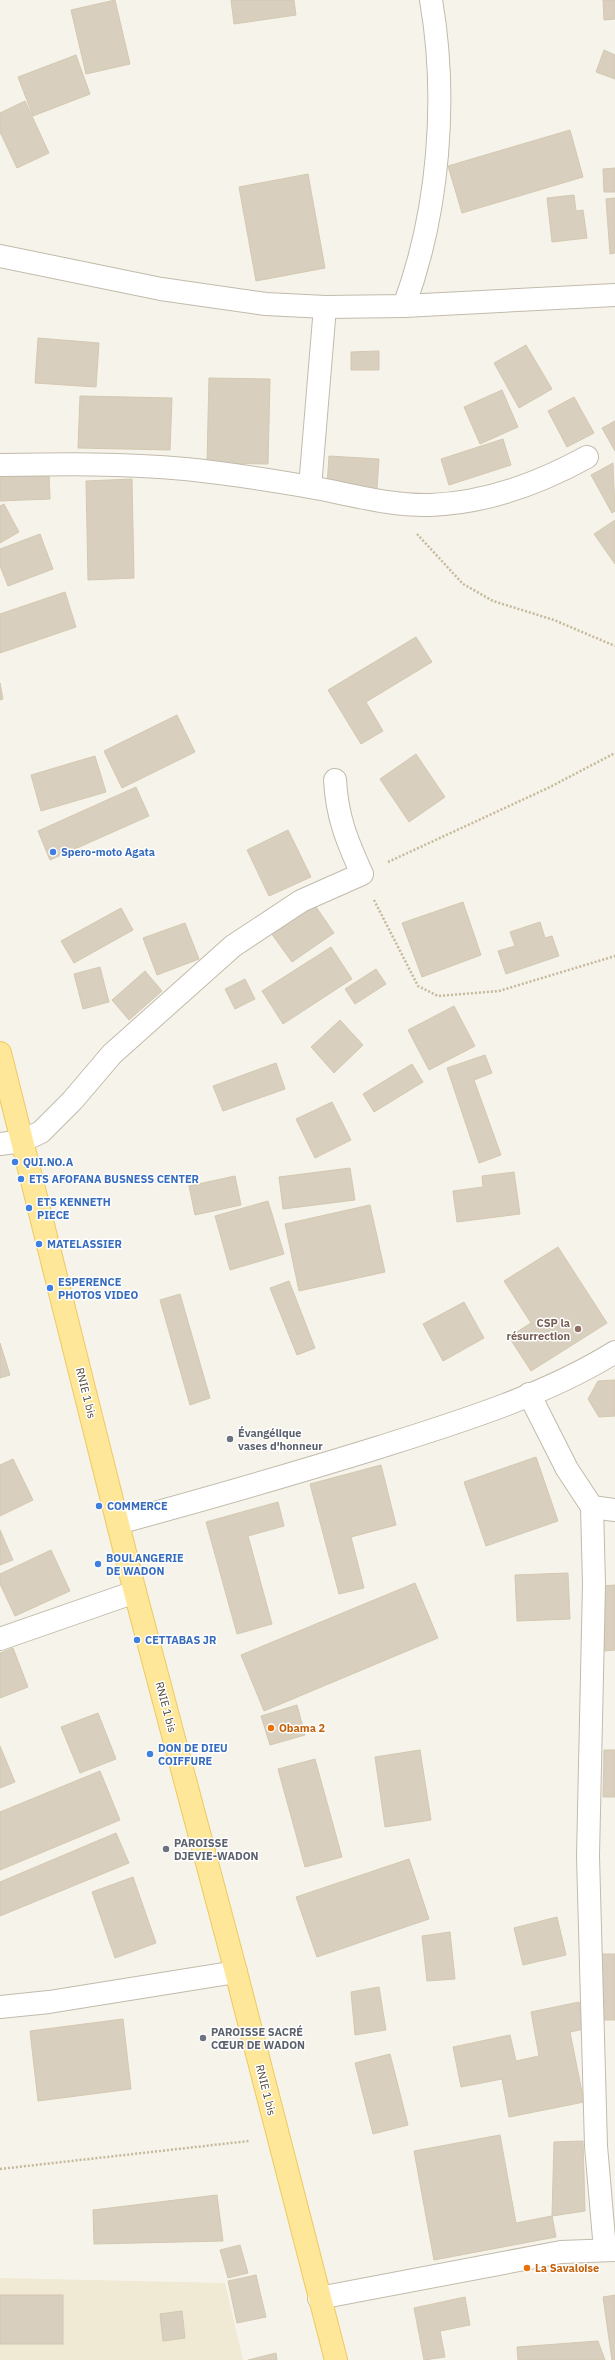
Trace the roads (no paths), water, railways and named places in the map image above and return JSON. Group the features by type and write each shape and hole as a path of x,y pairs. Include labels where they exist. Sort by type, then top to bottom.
{"main road":[{"name":"RNIE 1 bis","path":"0,1053 135,1592 236,1972 336,2360"}],"street":[{"path":"404,306 414,280 427,221 439,136 439,68 431,0"},
{"path":"0,256 161,289 266,304 325,307 404,306 615,295"},
{"path":"310,487 325,307"},
{"path":"0,465 100,463 185,469 310,487 385,502 429,505 468,502 512,492 551,477 588,457"},
{"path":"0,1144 22,1140 41,1132 72,1101 112,1054 233,946 301,901 362,874 345,837 337,805 335,780"},
{"path":"118,1524 326,1464 466,1420 589,1368 615,1352"},
{"path":"319,2298 561,2252 610,2250 596,2146 588,1856 594,1584 592,1508 567,1469 529,1394"},
{"path":"592,1508 615,1510"},
{"path":"0,1639 135,1592"},
{"path":"0,2007 49,2002 236,1972"}],"place":[{"name":"Spero-moto Agata","path":"53,852"},
{"name":"QUI.NO.A","path":"15,1162"},
{"name":"ETS AFOFANA BUSNESS CENTER","path":"21,1179"},
{"name":"ETS KENNETH PIECE","path":"29,1208"},
{"name":"MATELASSIER","path":"39,1244"},
{"name":"ESPERENCE PHOTOS VIDEO","path":"50,1288"},
{"name":"CSP la résurrection","path":"578,1329"},
{"name":"Évangélique vases d'honneur","path":"230,1439"},
{"name":"COMMERCE","path":"99,1506"},
{"name":"BOULANGERIE DE WADON","path":"98,1564"},
{"name":"CETTABAS JR","path":"137,1640"},
{"name":"Obama 2","path":"271,1728"},
{"name":"DON DE DIEU COIFFURE","path":"150,1754"},
{"name":"PAROISSE DJEVIE-WADON","path":"166,1849"},
{"name":"PAROISSE SACRÉ CŒUR DE WADON","path":"203,2038"},
{"name":"La Savaloise","path":"527,2268"}]}
